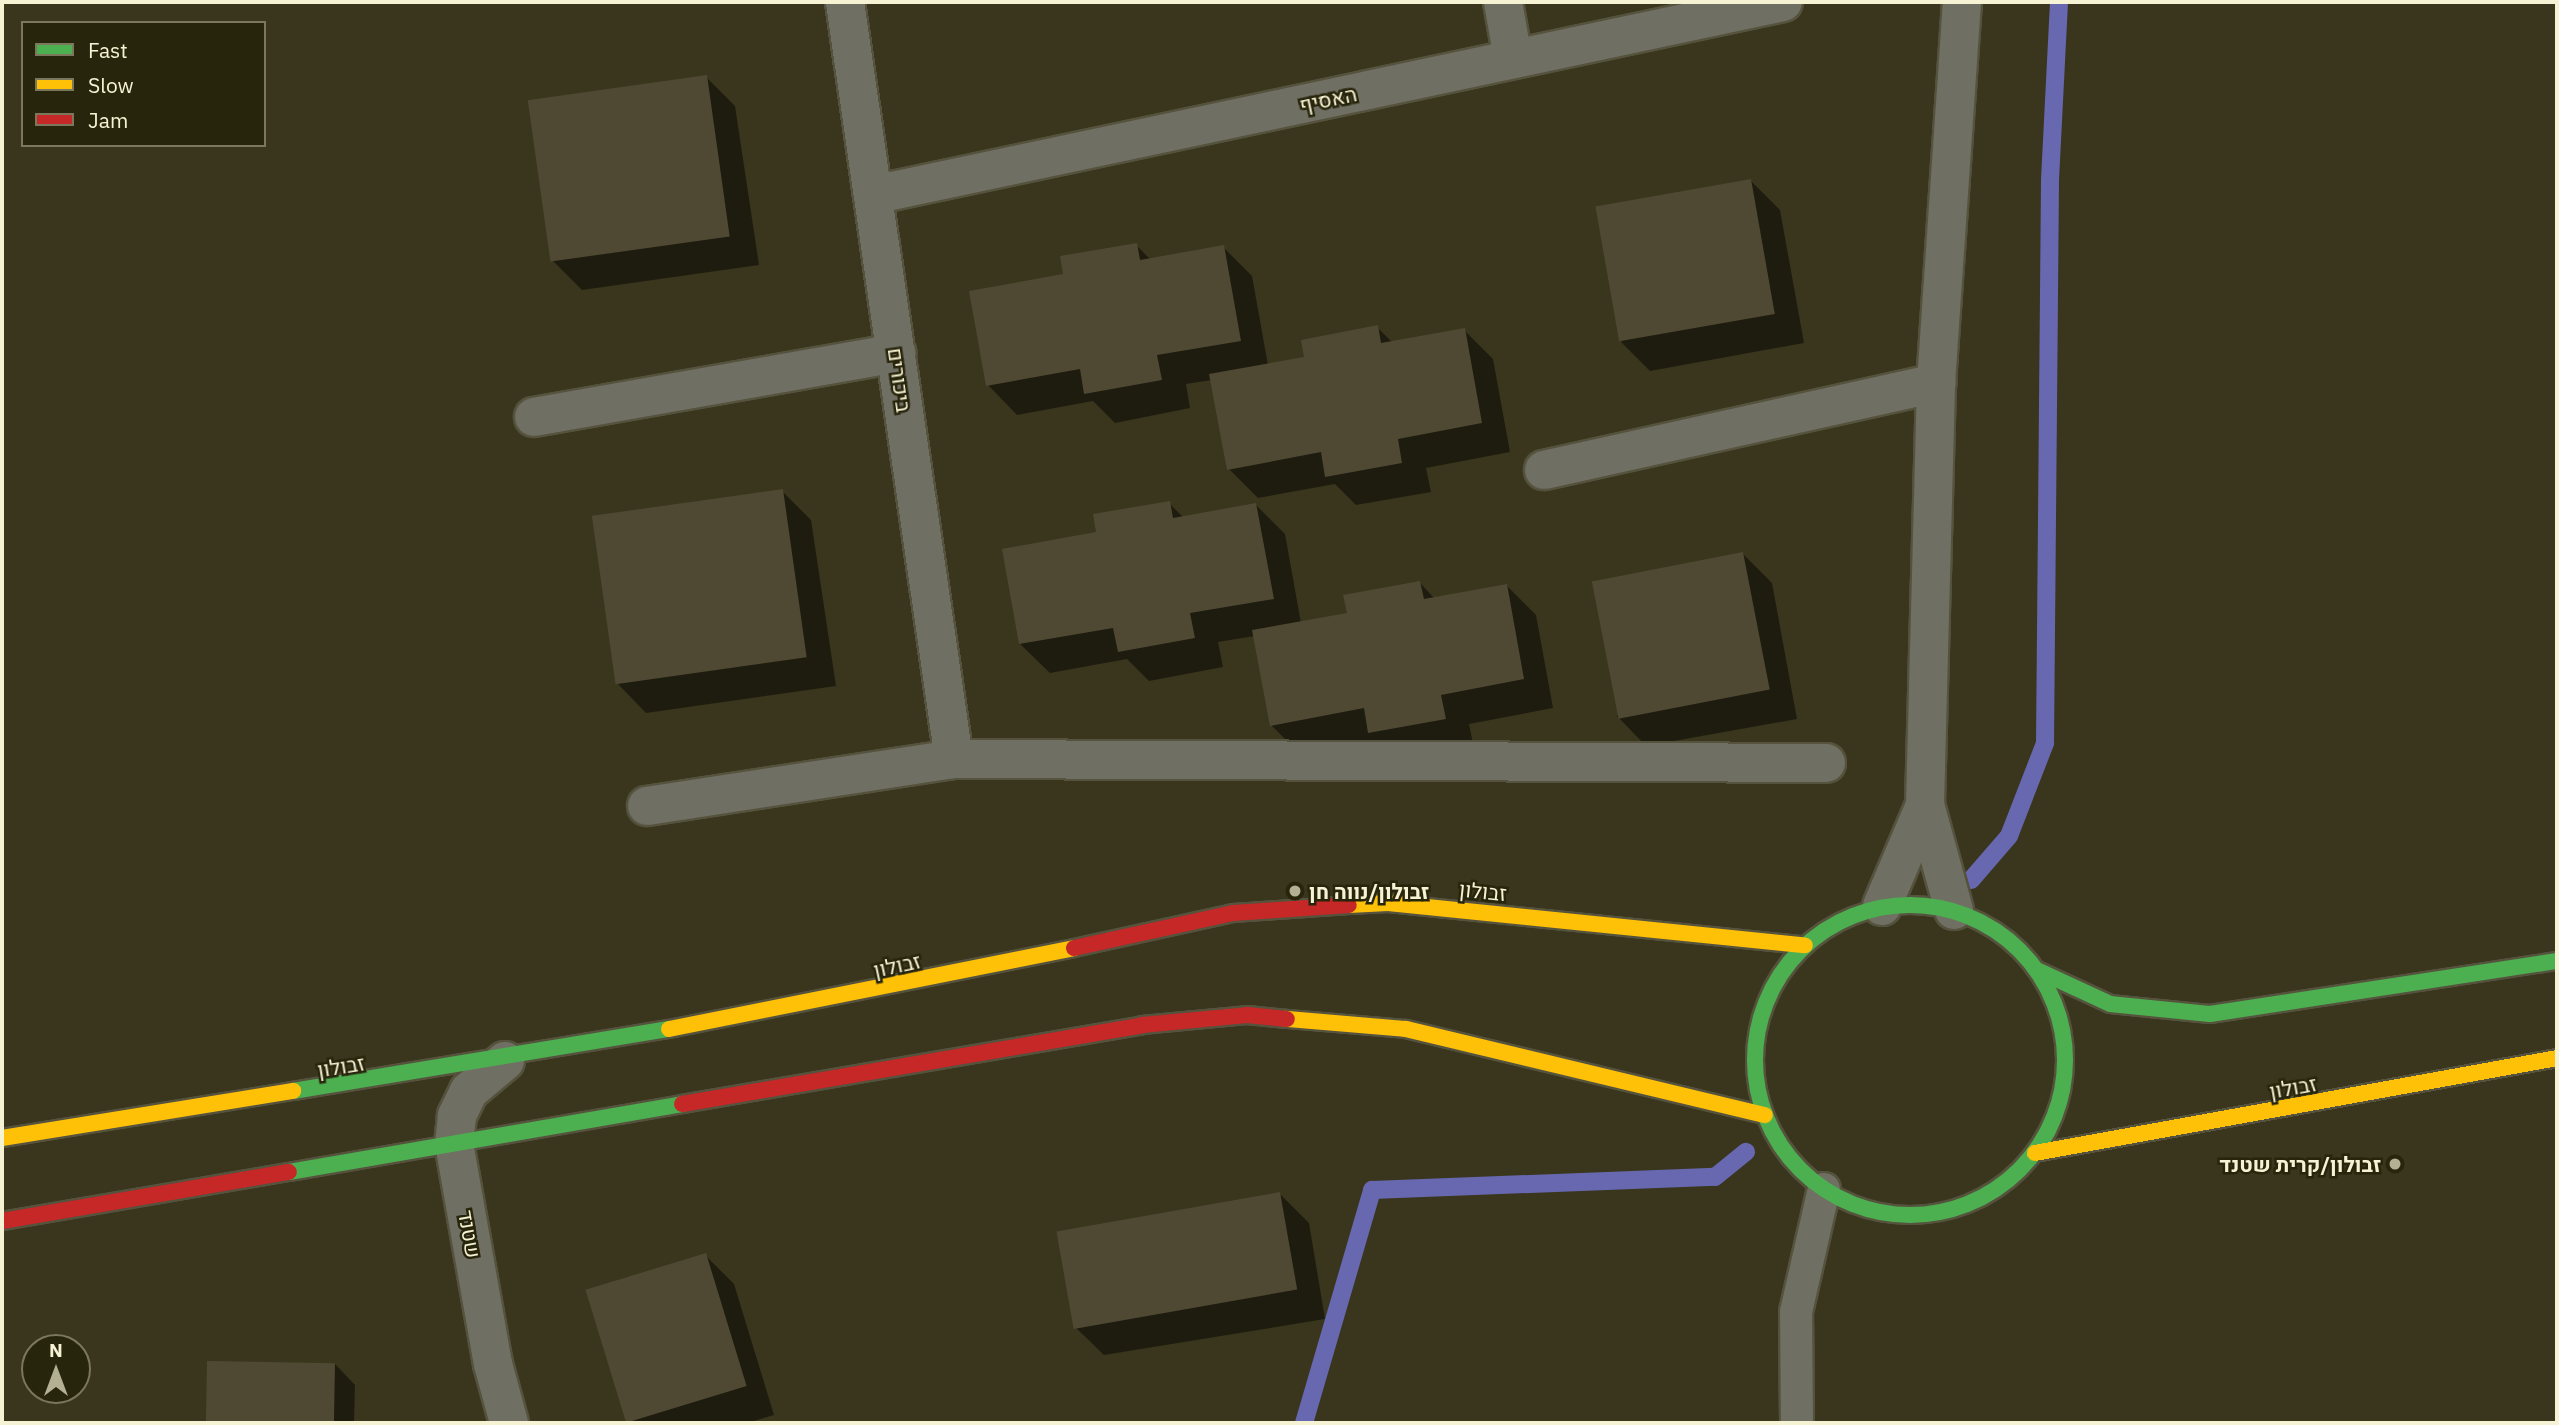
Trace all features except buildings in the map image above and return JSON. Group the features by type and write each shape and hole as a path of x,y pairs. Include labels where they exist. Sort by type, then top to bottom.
{"main road":[{"name":"זבולון","path":"2,1138 505,1061 793,1009 1233,913 1388,902 1805,945"},
{"path":"2039,971 2064,1031 2066,1073 2056,1115 2035,1153 2005,1184 1963,1206 1915,1215 1867,1209 1824,1189 1787,1157 1765,1115 1755,1069 1758,1024 1776,981 1805,945 1882,906 1954,910 2002,934 2039,971 2109,1004 2210,1014 2557,961"},
{"path":"2,1221 1142,1025 1247,1015 1406,1029 1765,1115"},
{"name":"זבולון","path":"2035,1153 2557,1058"}],"street":[{"name":"ביכורים","path":"845,2 954,759"},
{"path":"1503,2 1513,59"},
{"name":"האסיף","path":"873,195 1783,2"},
{"path":"1954,910 1925,804 1936,383 1962,2"},
{"path":"534,417 896,353"},
{"path":"1544,470 1936,383"},
{"path":"647,806 954,759 1826,763"},
{"path":"1882,906 1925,804"},
{"name":"שטנד","path":"505,1061 469,1091 457,1116 454,1143 493,1364 509,1423"}],"lane":[{"path":"1797,1423 1796,1312 1824,1189"}],"waterway":[{"path":"1971,880 2009,836 2045,743 2050,180 2059,2"},
{"path":"1304,1423 1372,1190 1715,1177 1746,1152"}],"traffic: fast":[{"path":"1910,905 1940,908 1983,923 2008,940 2030,962 2047,987 2058,1015 2065,1060 2062,1090 2047,1133 2030,1158 2008,1180 1983,1197 1955,1208 1910,1215 1880,1212 1837,1197 1812,1180 1790,1158 1773,1133 1762,1105 1755,1060 1758,1030 1773,987 1790,962 1812,940 1837,923 1865,912 1910,905"},
{"path":"2039,971 2110,1004 2210,1014 2557,961"},
{"path":"293,1091 669,1029"},
{"path":"289,1172 682,1104"}],"traffic: slow":[{"path":"1349,905 1388,903 1805,945"},
{"path":"669,1029 1074,948"},
{"path":"1287,1019 1406,1029 1765,1115"},
{"path":"2035,1153 2557,1058"},
{"path":"2,1138 293,1091"}],"traffic: jam":[{"path":"1074,948 1233,913 1349,905"},
{"path":"682,1104 1142,1025 1247,1015 1287,1019"},
{"path":"2,1221 289,1172"}],"place":[{"name":"זבולון/נווה חן","path":"1295,891"},
{"name":"זבולון/קרית שטנד","path":"2395,1164"}]}
